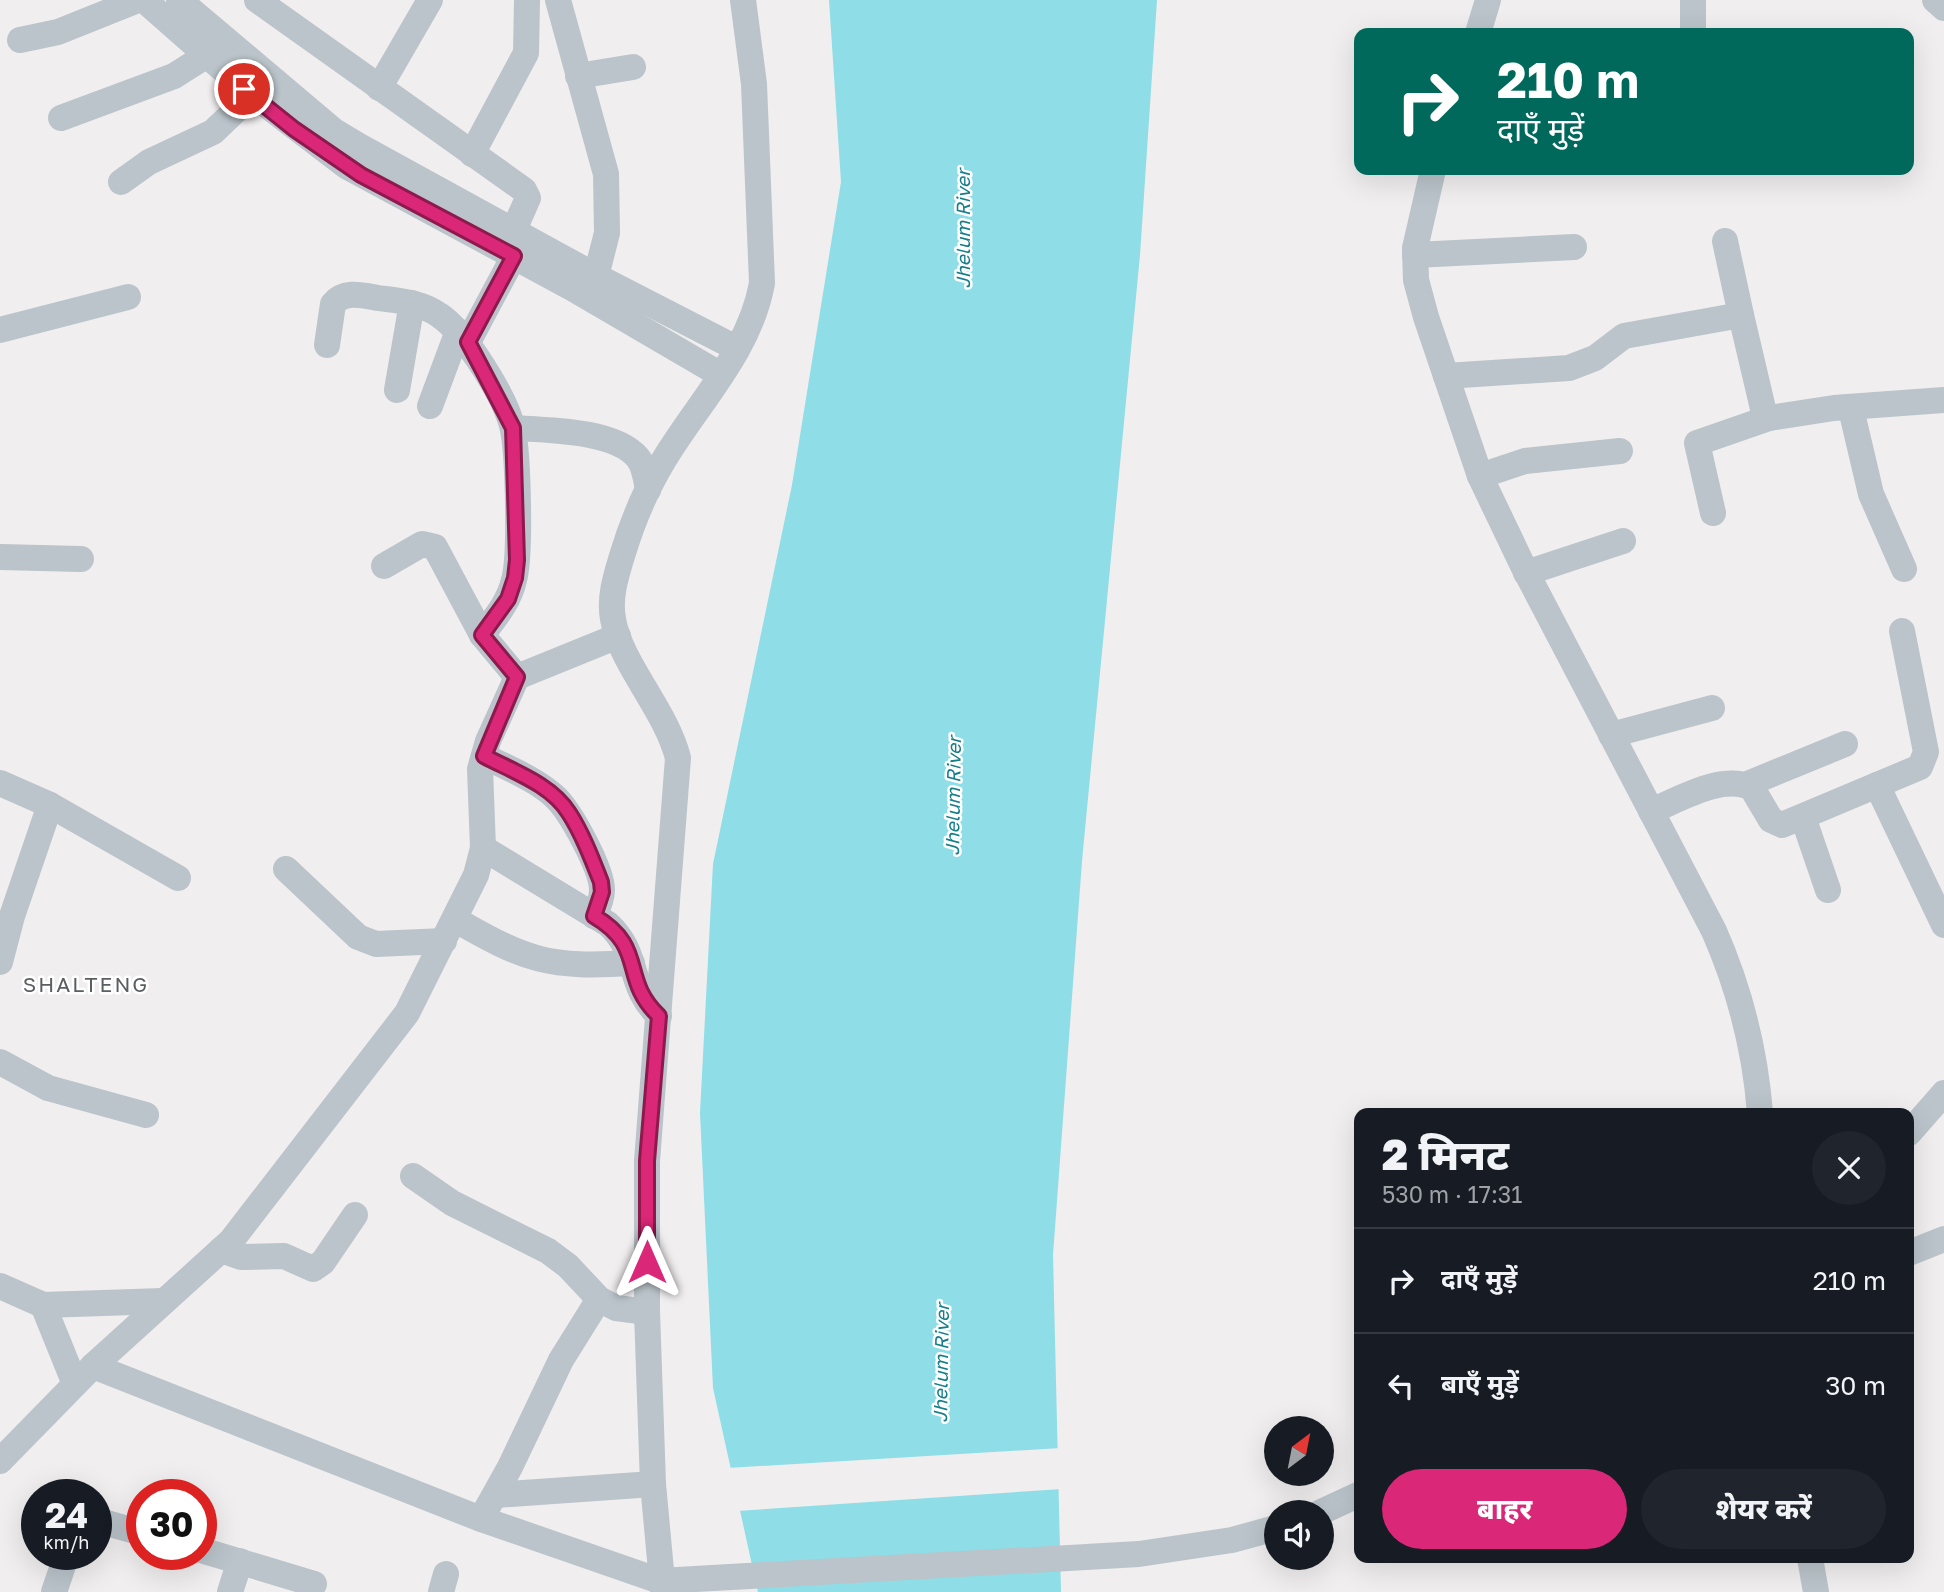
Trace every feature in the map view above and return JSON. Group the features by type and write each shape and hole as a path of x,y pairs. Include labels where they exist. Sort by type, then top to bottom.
{"street":[{"path":"20,40 67,29 138,0"},
{"path":"144,0 253,95 306,123 352,155 407,186 729,361"},
{"path":"178,0 306,123"},
{"path":"257,0 527,194 514,244 463,336 430,406"},
{"path":"379,88 430,0"},
{"path":"472,154 526,52 527,0"},
{"path":"558,0 606,174 607,233 596,276"},
{"path":"662,1587 653,1484 647,1312 647,1161 678,758 670,733 618,636 612,617 612,591 627,539 648,490 755,316 762,284 754,84 743,0"},
{"path":"1480,28 1488,0"},
{"path":"1693,0 1693,28"},
{"path":"1935,0 1944,8"},
{"path":"61,118 174,76 206,55"},
{"path":"579,76 633,67"},
{"path":"121,182 149,162 213,132 253,95"},
{"path":"1432,175 1420,217 1415,255 1416,280 1480,476 1526,573 1714,931 1735,980 1749,1032 1759,1108"},
{"path":"1725,241 1764,413 1769,418"},
{"path":"514,244 596,276 729,361"},
{"path":"1415,255 1574,247"},
{"path":"327,345 333,304 343,296 412,303 438,314 463,336 513,428 517,560 515,578 508,599 482,635"},
{"path":"0,330 128,297"},
{"path":"397,390 412,303"},
{"path":"1446,376 1569,368 1595,358 1624,336 1741,315"},
{"path":"1713,513 1697,443 1769,418 1835,408 1851,409 1944,400"},
{"path":"1851,409 1871,494 1904,569"},
{"path":"513,428 564,431 620,446 639,459 648,490"},
{"path":"1480,476 1525,461 1620,451"},
{"path":"1526,573 1623,541"},
{"path":"384,566 422,544 435,547 482,635 517,677"},
{"path":"0,557 81,559"},
{"path":"1745,785 1756,792 1776,824 1782,825 1920,767 1926,752 1902,631"},
{"path":"0,1461 84,1375 221,1250 266,1198 407,1013 476,875 483,848 480,789 484,756 517,677 618,636"},
{"path":"1611,736 1712,708"},
{"path":"1651,811 1704,790 1733,784 1745,785 1845,744"},
{"path":"484,756 536,783 553,795 569,812 601,882 602,892 594,916"},
{"path":"0,783 50,805 178,878"},
{"path":"1877,785 1944,925"},
{"path":"0,962 12,916 50,805"},
{"path":"1802,817 1828,890"},
{"path":"483,848 594,916 622,937 639,992 659,1016"},
{"path":"286,869 358,937 376,944 450,930 523,956 559,964 632,963"},
{"path":"0,1062 48,1088 146,1115"},
{"path":"1914,1127 1944,1093"},
{"path":"414,1176 452,1203 548,1251 568,1266 599,1299 616,1308 647,1312"},
{"path":"221,1250 254,1259 284,1256 313,1269 323,1262 355,1215"},
{"path":"1914,1251 1944,1239"},
{"path":"0,1286 43,1305 163,1301"},
{"path":"481,1519 561,1360 599,1299"},
{"path":"43,1305 84,1375 662,1587 695,1579 1139,1554 1232,1540 1264,1531"},
{"path":"495,1495 653,1484"},
{"path":"1334,1506 1354,1497"},
{"path":"217,1555 314,1584"},
{"path":"230,1592 240,1561"},
{"path":"1811,1563 1816,1592"},
{"path":"54,1592 62,1570"}],"water":[{"name":"Jhelum River","path":"829,0 1157,0 1140,255 1082,861 1053,1255 1061,1592 758,1592 713,1388 700,1113 713,864 792,485 841,182"}],"pier":[{"path":"1061,1448 1062,1489 737,1511 727,1468"}],"district":[{"name":"SHALTENG","path":"86,985"}],"route":[{"path":"244,89 335,159 514,256 468,342 507,414 513,428 514,441 517,560 515,578 508,599 482,635 517,677 484,756 536,783 553,795 569,812 601,882 602,892 594,916 622,937 630,951 639,992 659,1016 647,1161 647,1262"}]}
